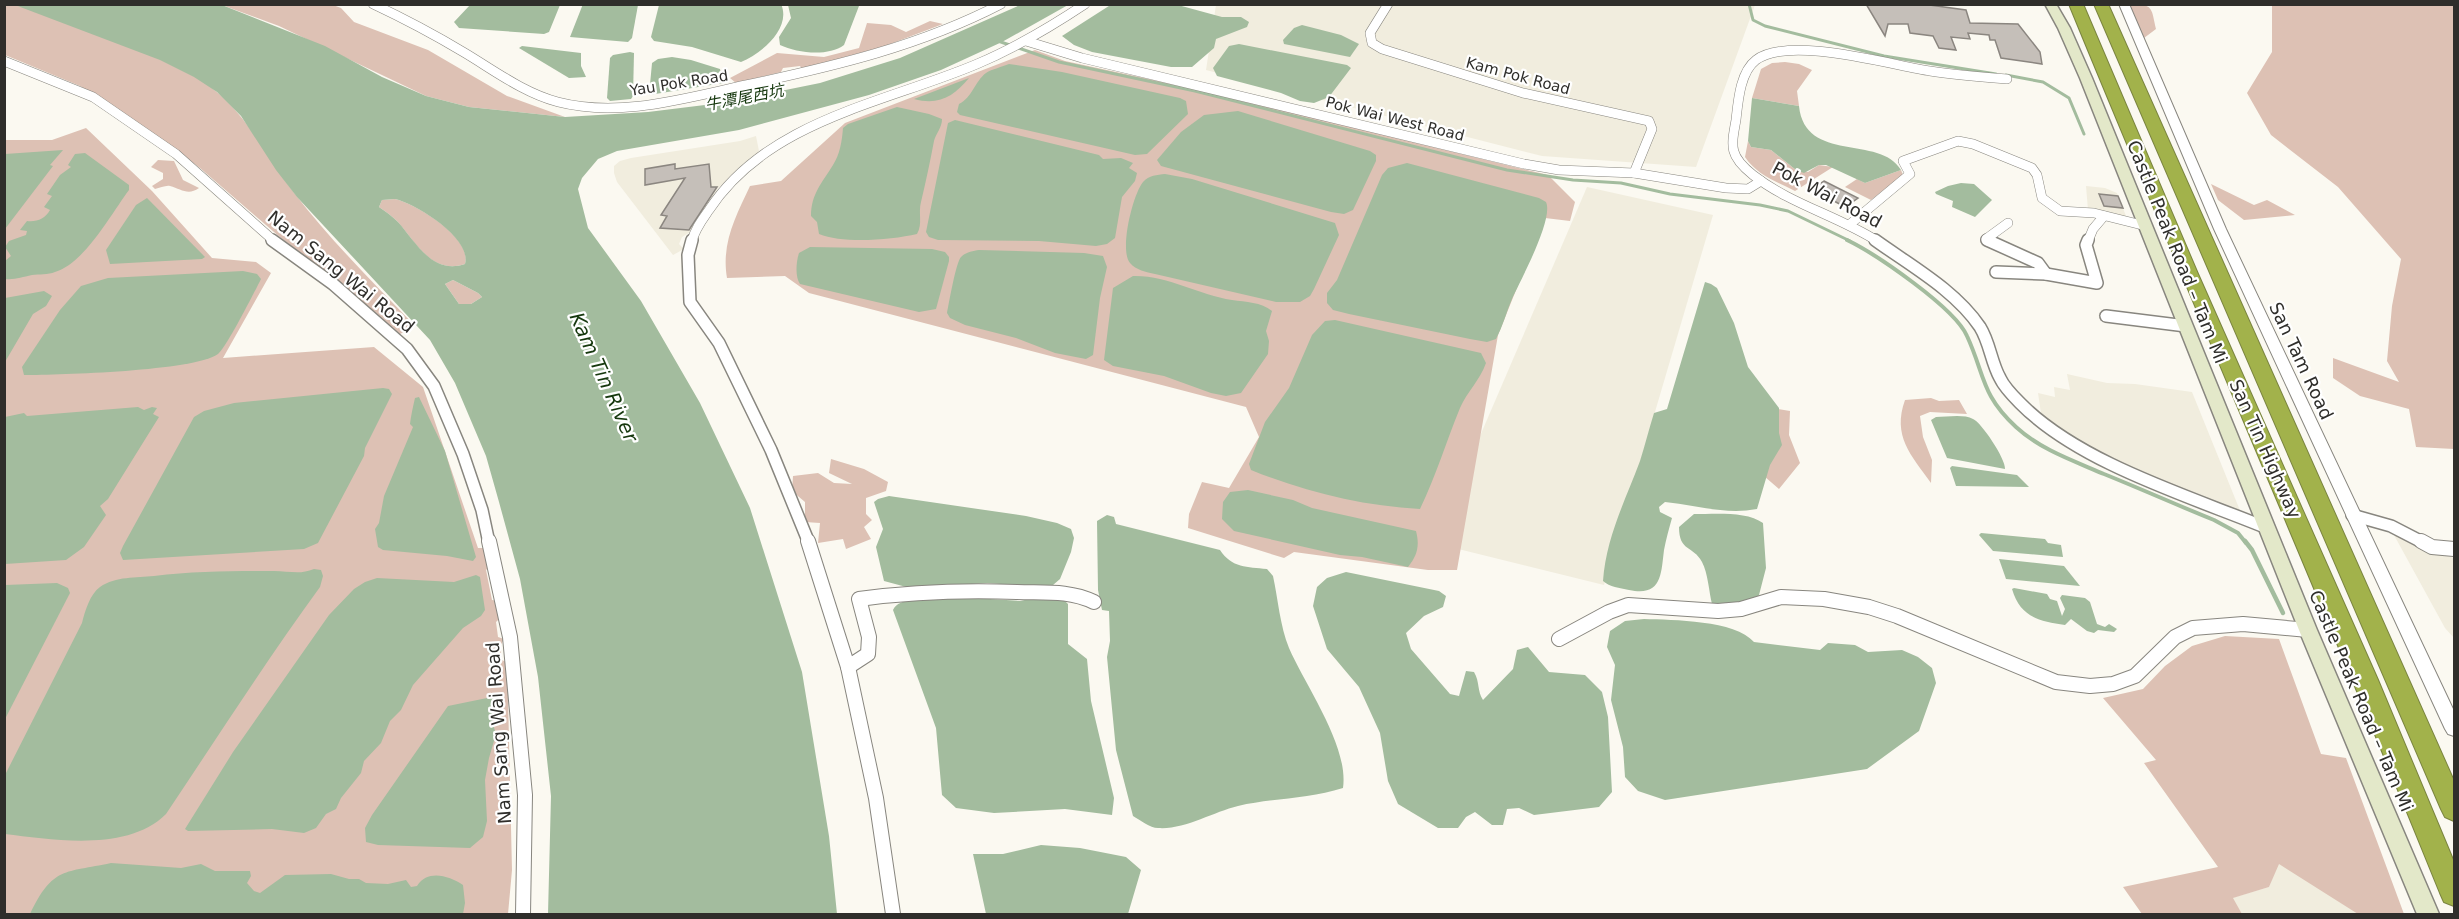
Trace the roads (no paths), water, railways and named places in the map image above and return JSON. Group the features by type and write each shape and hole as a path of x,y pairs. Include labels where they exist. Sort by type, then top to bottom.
{"highway":[{"name":"San Tin Highway","path":"2068,4 2079,14 2370,691 2454,893"},
{"name":"San Tin Highway","path":"2101,4 2454,809"}],"main road":[{"name":"Castle Peak Road – Tam Mi","path":"2050,4 2064,28 2086,78 2308,630 2428,915"}],"street":[{"name":"Yau Pok Road","path":"373,4 409,20 517,86 556,101 585,107 626,106 695,96 857,61 950,29 1002,4"},
{"path":"893,915 876,798 848,667 807,537 771,450 719,343 690,302 688,255 696,231 722,190 748,165 783,141 829,118 927,84 1015,47 1085,4"},
{"name":"Kam Pok Road","path":"1388,4 1370,33 1372,43 1382,49 1523,93 1649,121 1652,129 1634,173"},
{"name":"San Tam Road","path":"2124,4 2220,229 2454,729"},
{"name":"Pok Wai West Road","path":"1026,41 1083,58 1524,164 1559,170 1634,173 1726,188 1748,189 1761,181"},
{"name":"Pok Wai Road","path":"2007,79 1948,73 1801,50 1769,54 1755,61 1747,73 1731,146 1739,165 1761,181 1866,234 1956,301 1979,325 2000,379 2020,403 2056,434 2096,457 2267,528"},
{"name":"Nam Sang Wai Road","path":"4,61 93,97 176,154 273,242 333,284 407,349 435,386 463,454 482,510 510,637 525,795 523,915"},
{"path":"1850,225 1910,174 1903,161 1958,141 1973,144 2032,168 2037,175 2042,198 2051,207 2068,213 2087,213 2146,226"},
{"path":"1996,273 2046,274 2097,283 2085,245 2093,229 2104,216"},
{"path":"2008,223 1986,238 1988,242 2038,263 2046,274"},
{"path":"2106,316 2186,326"},
{"path":"2352,515 2391,526 2432,547 2454,549"},
{"path":"848,667 868,654 869,637 859,599 930,590 978,589 1062,591 1094,602"},
{"path":"1558,639 1609,612 1628,605 1718,611 1741,609 1780,597 1824,598 1869,607 1897,616 2056,682 2075,687 2094,687 2124,680 2143,670 2158,652 2181,633 2206,627 2230,625 2308,630"}],"water":[{"path":"583,4 638,5 632,38 628,42 570,37"},
{"path":"781,4 782,22 773,39 757,53 741,62 692,47 654,41 651,37 659,5"},
{"path":"859,4 859,6 844,45 830,51 812,52 780,45 779,37 791,18 788,5"},
{"path":"1112,4 1178,5 1222,17 1241,17 1249,22 1247,27 1216,39 1214,48 1192,67 1171,67 1092,52 1074,45 1062,36"},
{"name":"Kam Tin River","path":"15,5 222,5 325,46 382,77 426,96 469,107 565,117 648,112 721,103 820,83 900,58 1020,5 1068,5 1002,42 941,70 869,95 739,130 617,151 598,159 582,178 578,189 588,228 641,301 700,403 750,508 802,672 829,836 837,914 548,914 551,796 538,677 520,579 499,502 486,456 455,383 430,340 297,197 276,170 241,116 217,92 194,77 160,60","holes":["395,199 428,215 451,233 465,254 465,264 443,265 426,255 398,222 379,207 382,200","453,280 478,293 482,297 471,304 459,304 445,284"]},
{"path":"470,5 560,5 549,32 544,34 459,28 454,22"},
{"path":"1302,25 1341,35 1359,44 1350,57 1284,44 1283,40 1294,28"},
{"path":"1239,44 1347,65 1351,68 1329,97 1314,103 1300,101 1281,93 1217,76 1213,68 1229,46"},
{"path":"522,46 581,53 581,66 586,77 569,78 519,48"},
{"path":"634,53 633,96 631,99 610,101 607,98 610,58 613,55"},
{"path":"672,57 720,69 723,83 649,95 652,63 658,59"},
{"path":"1009,64 1062,72 1180,98 1186,101 1188,114 1147,154 1135,155 960,115 957,112 959,104 967,98 982,76 991,70"},
{"path":"969,78 958,90 945,98 931,101 914,99"},
{"path":"1752,98 1799,106 1804,124 1815,135 1828,142 1877,153 1891,159 1901,170 1865,183 1826,165 1819,165 1804,173 1796,170 1771,150 1751,147 1748,141"},
{"path":"897,107 942,119 934,141 920,206 920,226 917,234 894,238 854,240 819,234 817,222 811,216 811,208 818,189 837,156 843,128 848,124"},
{"path":"1238,111 1370,151 1376,155 1376,161 1353,210 1344,214 1331,212 1161,166 1157,160 1181,132 1204,115"},
{"path":"955,120 1099,155 1103,159 1121,158 1133,163 1129,168 1137,173 1135,181 1122,197 1115,238 1107,244 1096,246 1039,241 938,240 929,237 926,232 948,123"},
{"path":"63,150 50,165 53,166 5,229 5,154"},
{"path":"85,153 129,185 129,190 87,248 66,267 49,274 5,279 5,261 11,256 5,247 9,241 26,235 27,231 20,230 27,221 46,216 50,210 44,207 52,196 47,194 60,175 71,167 68,165 75,154"},
{"path":"1407,163 1539,198 1546,202 1547,210 1541,235 1496,339 1487,342 1349,314 1333,310 1327,303 1327,293 1337,280 1382,175 1388,168"},
{"path":"1165,174 1192,179 1335,223 1339,235 1310,296 1300,302 1276,302 1148,272 1132,265 1127,256 1126,247 1135,198 1145,180"},
{"path":"1961,183 1974,184 1992,200 1975,217 1952,207 1953,201 1935,192"},
{"path":"147,198 205,257 110,264 106,250 136,205"},
{"path":"810,247 932,249 945,252 949,261 936,309 919,312 800,284 797,273 799,253"},
{"path":"979,250 1084,253 1103,256 1107,267 1100,298 1093,355 1086,359 1055,353 1016,338 965,325 950,318 947,313 959,260 965,254"},
{"path":"243,271 257,274 261,279 234,331 218,354 204,360 156,368 24,375 22,367 60,310 81,286 108,278"},
{"path":"1133,276 1171,282 1220,297 1258,304 1272,311 1266,331 1269,341 1268,354 1241,393 1226,396 1211,393 1164,376 1113,366 1104,360 1113,288"},
{"path":"1705,282 1717,288 1734,323 1748,367 1779,408 1779,433 1782,445 1770,465 1757,509 1733,511 1665,502 1659,507 1660,512 1672,518 1658,582 1648,590 1640,591 1615,587 1603,581 1612,535 1640,461 1654,413 1667,409"},
{"path":"44,291 52,296 46,306 33,314 5,362 5,298"},
{"path":"1335,320 1481,353 1486,363 1460,408 1420,509 1377,505 1334,497 1251,470 1249,464 1265,422 1289,388 1312,335 1325,321"},
{"path":"389,389 392,394 365,448 364,456 318,543 304,549 123,560 120,553 123,546 194,417 204,411 234,403"},
{"path":"419,397 445,451 476,557 473,561 447,556 383,550 378,547 375,529 379,523 384,496 413,427 410,424 412,411 415,398"},
{"path":"138,407 144,410 157,408 153,414 159,417 108,499 100,506 106,515 84,547 66,560 5,564 5,417 24,413 27,416"},
{"path":"1936,417 1965,417 1977,422 1997,450 2005,469 1947,458 1931,420"},
{"path":"1952,466 2017,475 2029,487 1956,486 1950,468"},
{"path":"1248,490 1293,500 1312,508 1416,531 1418,546 1416,555 1408,567 1362,557 1340,555 1234,531 1222,519 1223,502 1230,492"},
{"path":"889,496 1026,516 1057,523 1071,529 1074,538 1071,552 1060,579 1053,585 987,583 910,588 884,581 876,547 883,529 874,502"},
{"path":"1694,514 1740,515 1763,523 1766,568 1759,595 1750,609 1712,604 1704,566 1695,553 1681,541 1679,527"},
{"path":"1107,515 1114,517 1116,524 1220,550 1235,563 1267,569 1273,576 1281,622 1289,648 1333,736 1343,772 1343,788 1238,806 1188,824 1168,828 1152,827 1133,816 1116,750 1107,657 1110,641 1109,611 1102,610 1098,590 1097,521"},
{"path":"1981,533 2045,539 2048,543 2061,545 2063,557 1993,551 1979,535"},
{"path":"1999,559 2064,566 2080,586 2006,579"},
{"path":"321,570 323,576 320,587 166,814 150,826 132,834 111,839 45,839 5,834 5,775 82,623 86,608 96,590 106,583 119,579 169,574 229,571 299,572"},
{"path":"1346,572 1439,591 1446,596 1443,607 1424,616 1406,633 1411,649 1450,694 1459,696 1466,671 1474,672 1483,700 1513,669 1517,650 1528,647 1549,672 1585,675 1602,692 1608,717 1612,792 1599,807 1534,815 1519,808 1507,809 1503,825 1492,825 1475,812 1466,817 1458,828 1438,828 1398,804 1388,781 1380,733 1359,687 1327,649 1313,606 1317,587 1327,578"},
{"path":"476,575 480,577 485,610 481,616 463,628 413,685 401,710 390,721 381,743 364,761 361,773 341,798 336,809 326,814 316,828 304,833 272,829 188,831 185,829 233,752 329,615 354,589 377,578 454,582"},
{"path":"57,583 68,588 70,593 5,719 5,585"},
{"path":"2012,589 2047,594 2050,599 2057,601 2062,616 2065,609 2060,598 2062,595 2085,598 2090,602 2097,624 2105,627 2109,624 2117,629 2114,632 2098,630 2094,633 2087,631 2071,619 2065,625 2039,619 2025,612 2020,606"},
{"path":"958,597 1020,601 1039,597 1063,599 1068,604 1068,644 1087,659 1091,701 1114,798 1112,815 1065,809 994,813 956,808 942,795 936,728 893,610 897,605 912,599"},
{"path":"1644,619 1718,625 1733,629 1754,642 1820,650 1828,643 1855,645 1868,652 1902,650 1918,657 1932,668 1936,683 1919,731 1867,769 1665,800 1638,791 1625,777 1623,747 1611,700 1615,665 1607,647 1610,631 1625,621"},
{"path":"492,697 498,699 500,711 492,721 496,734 485,780 487,821 483,837 470,848 378,845 366,842 365,828 372,815 448,706"},
{"path":"1041,845 1080,848 1126,857 1141,870 1128,914 986,914 973,854 1003,854"},
{"path":"111,863 181,868 201,864 215,871 250,871 251,876 247,883 254,891 260,893 285,875 331,874 359,879 366,883 388,884 406,880 411,887 417,886 427,877 439,876 463,885 465,903 463,914 30,914 38,898 54,879 71,871"}],"waterway":[{"path":"1749,4 1753,20 1765,26 1884,56 1996,74"},
{"path":"998,41 1059,62 1195,91 1507,170 1573,180 1621,183 1670,194 1760,205 1788,211 1850,241"},
{"path":"2006,75 2043,82 2069,98 2084,134"},
{"path":"1847,240 1913,283 1960,324 1996,405 2026,435 2047,449 2214,520 2238,533 2246,543"},
{"path":"2245,541 2252,550 2283,613"}],"water label":[{"name":"牛潭尾西坑","path":"744,97"}]}
